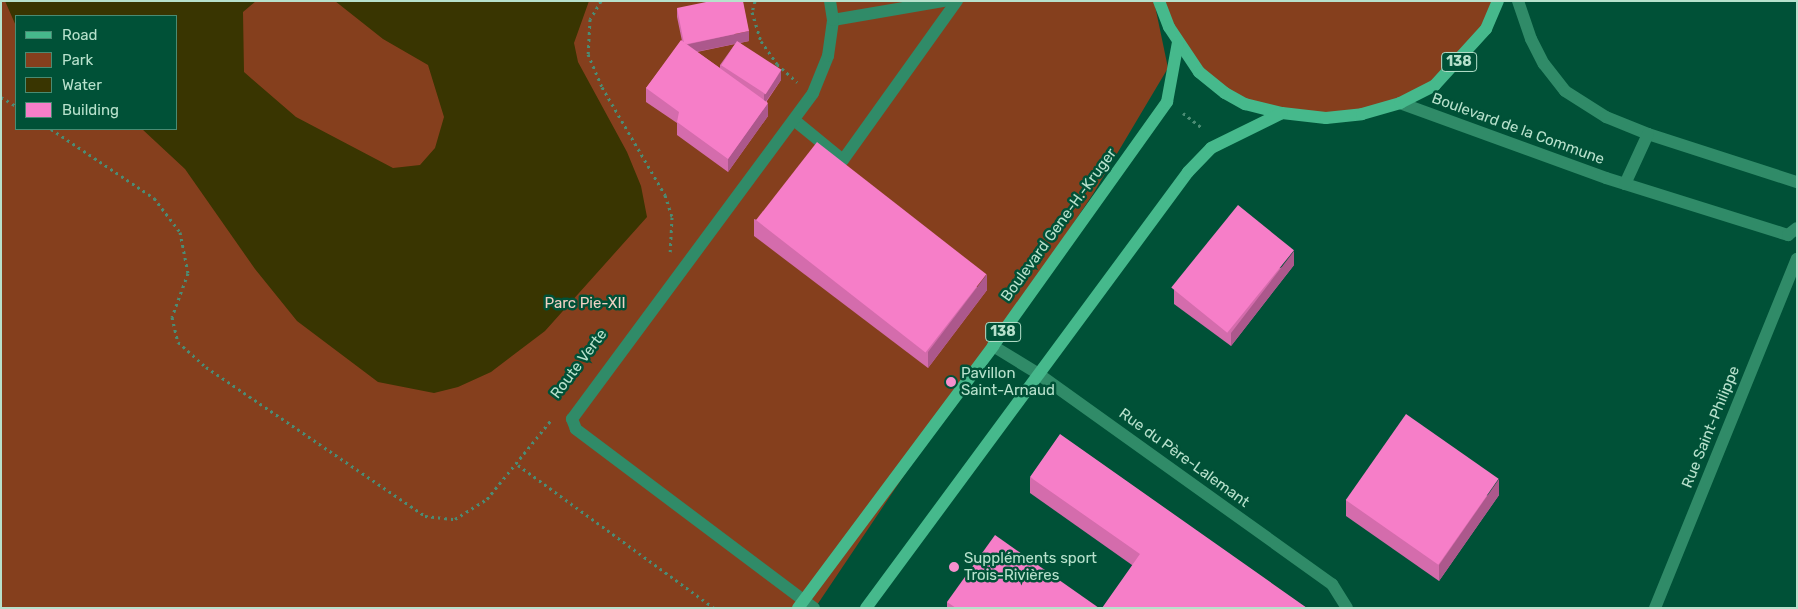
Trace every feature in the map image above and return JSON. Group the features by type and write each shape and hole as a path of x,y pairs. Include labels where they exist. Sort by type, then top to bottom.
{"main road":[{"path":"1159,1 1178,42 1199,72 1225,93 1246,104 1282,113"},
{"name":"138","path":"1282,113 1326,118 1362,114 1400,103 1435,85 1463,58 1486,29 1498,1"},
{"name":"Boulevard Gene-H.-Kruger","path":"805,605 1167,102 1178,42"},
{"path":"866,608 1188,172 1211,148 1282,113"}],"street":[{"path":"805,605 576,429 572,419 674,278 813,93 828,56 833,20 830,1"},
{"path":"833,20 944,1"},
{"path":"794,120 843,160 957,1"},
{"path":"1518,1 1531,39 1544,64 1564,91 1606,117 1648,134 1797,182"},
{"name":"Boulevard de la Commune","path":"1400,103 1512,146 1625,184 1788,235 1797,228"},
{"path":"1625,184 1648,134"},
{"name":"Rue Saint-Philippe","path":"1656,608 1797,259"},
{"name":"Rue du Père-Lalemant","path":"993,346 1037,374 1332,584 1347,608"}],"path":[{"path":"601,1 590,19 588,54 602,87 665,195 672,217 669,262"},
{"path":"754,1 752,12 761,41 777,64 799,84"},
{"path":"1,96 15,105"},
{"path":"1183,113 1202,128"},
{"name":"Route Verte","path":"52,130 154,198 180,232 188,273 172,317 178,342 206,367 426,516 455,519 487,499 518,465 558,410"},
{"path":"518,465 714,608"}],"green space":[{"name":"Parc Pie-XII","path":"1,1 1154,1 1168,68 1093,194 815,608 1,608"},
{"path":"1161,1 1496,1 1485,28 1435,84 1400,103 1327,117 1247,103 1200,72"}],"water":[{"path":"5,1 256,1 243,12 244,72 296,117 393,168 420,165 435,148 444,117 428,65 383,39 335,1 589,1 574,43 578,62 627,152 641,186 647,217 545,331 491,372 458,387 434,393 378,382 297,321 255,269 185,169 143,130 178,130 178,15 15,15 15,24"}],"building":[{"path":"711,1 743,1 749,31 687,44 684,43 677,8"},
{"path":"681,40 768,103 728,159 677,122 679,112 646,88"},
{"path":"737,41 781,70 766,94 721,65"},
{"path":"817,142 986,274 925,352 756,220"},
{"path":"1238,205 1294,250 1227,333 1171,287"},
{"path":"1406,414 1499,479 1438,565 1346,500"},
{"path":"1060,434 1307,608 1102,608 1140,554 1030,477"},
{"path":"995,535 1099,608 956,608 947,602"}],"place":[{"name":"Pavillon Saint-Arnaud","path":"951,382"},
{"name":"Suppléments sport Trois-Rivières","path":"954,567"}]}
